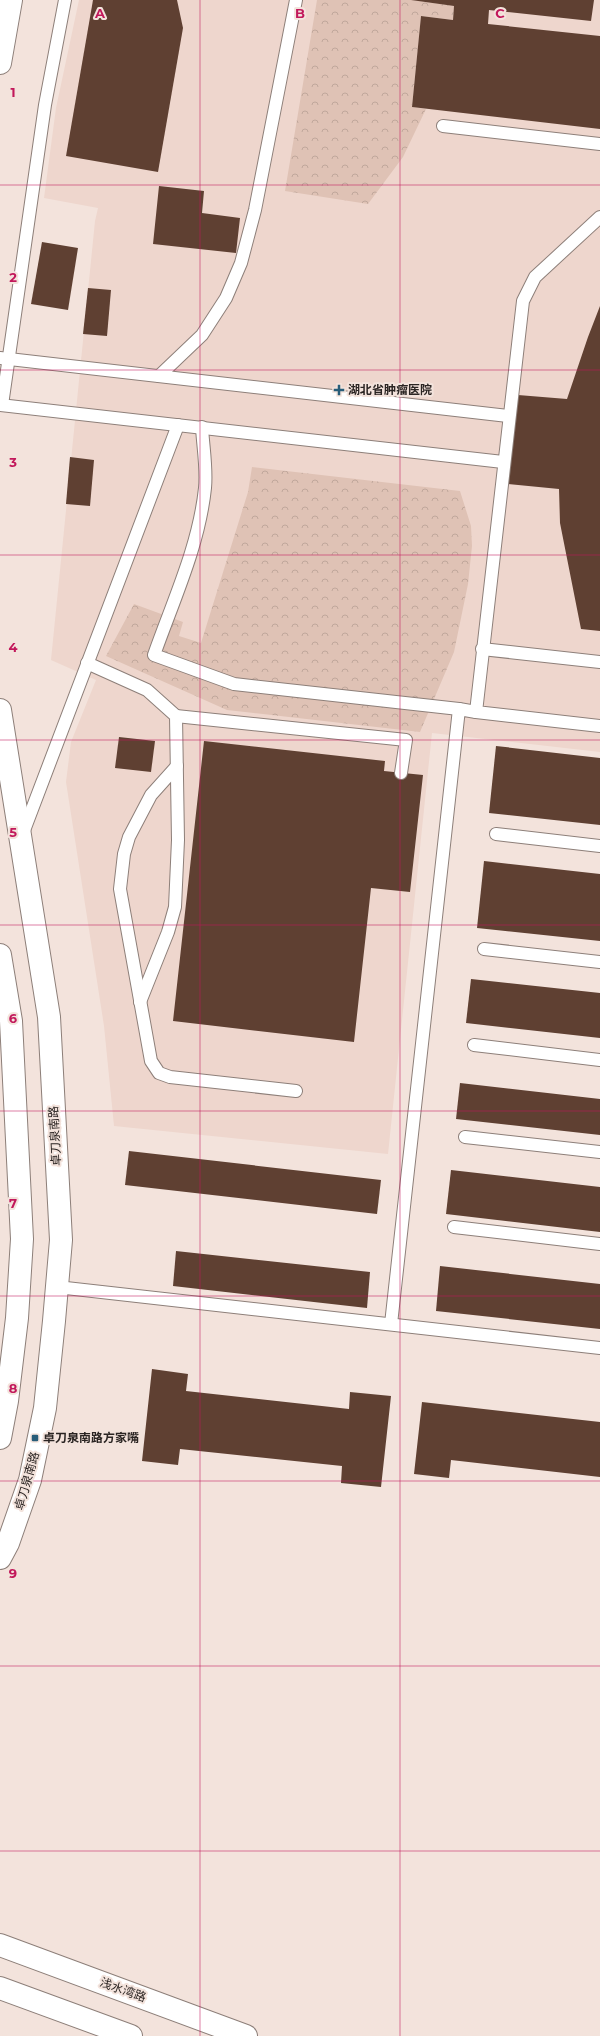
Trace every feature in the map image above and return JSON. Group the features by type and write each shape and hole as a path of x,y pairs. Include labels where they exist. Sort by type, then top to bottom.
{"street":[{"path":"0,63 11,0"},
{"name":"卓刀泉南路","path":"0,710 49,1017 61,1240 45,1408 30,1480 8,1543 0,1558"},
{"path":"0,955 11,1021 22,1239 17,1318 8,1394 0,1438"},
{"name":"浅水湾路","path":"0,1945 246,2036"},
{"path":"0,1988 131,2036"}],"lane":[{"path":"66,0 45,105 4,358 1,405 503,462"},
{"path":"159,376 202,335 226,298 241,263 253,216 296,0"},
{"path":"443,126 600,144"},
{"path":"476,712 508,416 523,301 535,277 600,217"},
{"path":"4,358 508,416"},
{"path":"20,841 178,425"},
{"path":"202,427 206,476 200,520 193,546 154,655 234,684 600,726"},
{"path":"482,648 600,662"},
{"path":"88,663 147,690 176,716 406,740 401,773"},
{"path":"391,1324 459,710"},
{"path":"140,1002 168,932 175,907 178,840 176,716"},
{"path":"176,766 152,795 139,816 124,854 120,889 151,1062 159,1073 170,1076 296,1091"},
{"path":"496,834 600,846"},
{"path":"484,949 600,962"},
{"path":"474,1045 600,1060"},
{"path":"465,1136 600,1152"},
{"path":"454,1227 600,1244"},
{"path":"57,1287 600,1348"}],"shaded area":[{"name":"湖北省肿瘤医院","path":"79,0 600,0 600,752 432,733 388,1154 114,1126 104,1026 66,782 71,742 96,680 51,660 95,221 98,208 44,198 56,108"}],"green space":[{"path":"317,0 413,0 454,6 453,20 421,16 412,107 426,109 403,157 368,204 285,191"},
{"path":"252,467 460,491 471,526 472,546 468,584 454,652 420,732 227,710 106,656 134,604 183,622 179,636 201,643 248,492"}],"building":[{"path":"93,0 177,0 183,28 158,172 66,156"},
{"path":"411,0 594,0 591,21 489,10 488,24 600,36 600,129 412,107 421,16 453,20 454,6"},
{"path":"159,186 204,191 202,213 240,218 236,253 153,244"},
{"path":"42,242 78,248 68,310 31,304"},
{"path":"88,288 111,290 107,336 83,334"},
{"path":"600,306 600,631 581,629 560,523 559,489 508,484 518,395 567,399"},
{"path":"70,457 94,460 90,506 66,504"},
{"path":"119,737 155,741 151,772 115,768"},
{"path":"204,741 385,761 384,771 423,775 410,892 371,888 354,1042 173,1021"},
{"path":"496,746 600,758 600,825 489,813"},
{"path":"484,861 600,874 600,941 477,928"},
{"path":"471,979 600,993 600,1038 466,1023"},
{"path":"460,1083 600,1099 600,1135 456,1119"},
{"path":"129,1151 381,1180 377,1214 125,1185"},
{"path":"451,1170 600,1187 600,1232 446,1214"},
{"path":"176,1251 370,1272 367,1308 173,1286"},
{"path":"440,1266 600,1284 600,1329 436,1311"},
{"path":"152,1369 188,1374 186,1391 349,1409 350,1392 391,1396 381,1487 341,1483 342,1466 180,1449 178,1465 142,1461"},
{"path":"422,1402 600,1422 600,1477 451,1460 449,1478 414,1474"}],"place":[{"name":"湖北省肿瘤医院","path":"339,390"},
{"name":"卓刀泉南路方家嘴","path":"35,1438"}]}
